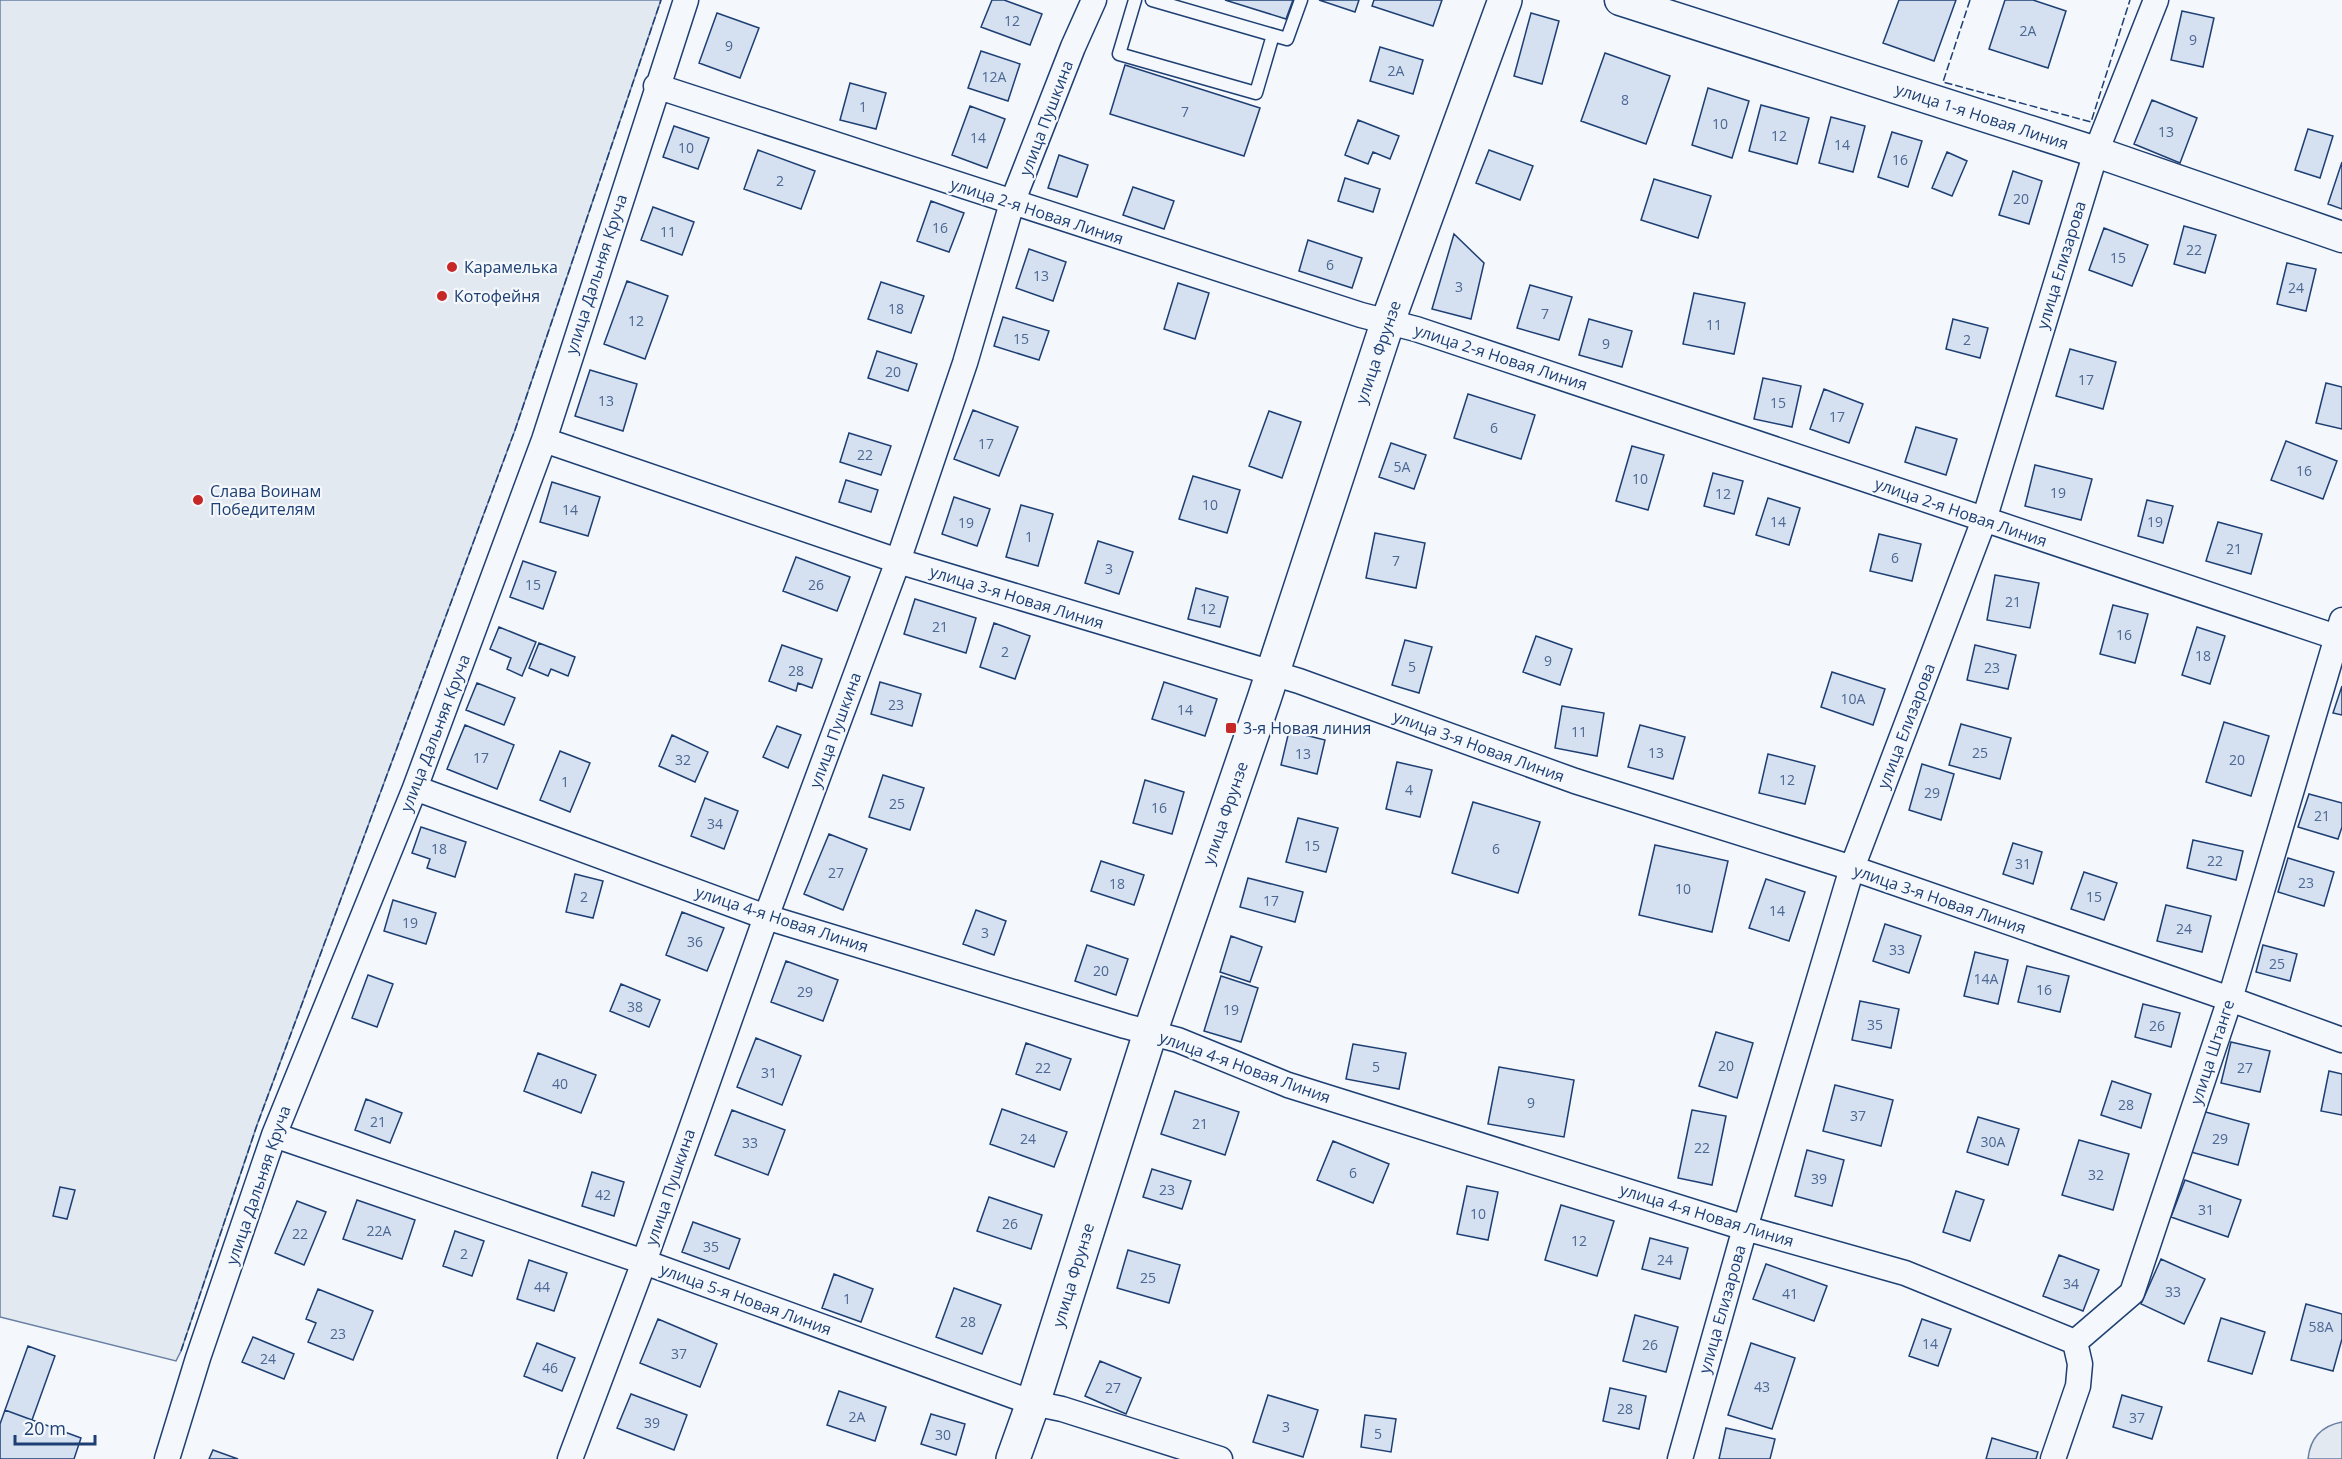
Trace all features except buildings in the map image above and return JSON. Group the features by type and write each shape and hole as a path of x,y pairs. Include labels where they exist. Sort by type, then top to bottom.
{"main road":[{"name":"улица Фрунзе","path":"1013,1459 1033,1403 1150,1033 1272,674 1388,321 1505,0"}],"street":[{"name":"улица Дальняя Круча","path":"167,1459 198,1358 274,1135 415,788 544,440 656,86 686,0"},
{"name":"улица Пушкина","path":"570,1459 644,1262 766,917 898,561 965,363 1012,203 1073,47 1094,0"},
{"name":"улица 1-я Новая Линия","path":"1620,0 2096,152 2342,237"},
{"name":"улица Елизарова","path":"1680,1459 1745,1227 1852,868 1984,520 2096,152 2156,0"},
{"name":"улица 2-я Новая Линия","path":"656,86 1361,315 1428,332 1984,520 2340,632"},
{"name":"улица 3-я Новая Линия","path":"544,440 898,561 1299,681 1575,781 1852,868 2342,1040"},
{"name":"улица Штанге","path":"2075,1342 2132,1293 2230,999 2340,632"},
{"name":"улица 4-я Новая Линия","path":"415,788 766,917 1178,1040 1288,1086 1745,1227 1905,1273 2075,1342"},
{"name":"улица 5-я Новая Линия","path":"274,1135 644,1262 1033,1403 1062,1409 1220,1459"},
{"path":"2053,1459 2078,1386 2080,1364 2075,1342"}],"lane":[{"path":"1135,0 1119,54 1256,93 1273,35"},
{"path":"1152,0 1287,39 1301,0"}],"shaded area":[{"path":"0,0 661,0 515,430 257,1125 176,1361 0,1317"},
{"path":"2342,1422 2342,1459 2308,1459 2311,1445 2318,1434"}],"fence":[{"path":"181,1351 257,1125 515,430 661,0"},
{"path":"1970,0 1943,82 2091,122 2130,0"}],"place":[{"name":"Карамелька","path":"452,267"},
{"name":"Котофейня","path":"442,296"},
{"name":"Слава Воинам Победителям","path":"198,500"},
{"name":"3-я Новая линия","path":"1231,728"}]}
